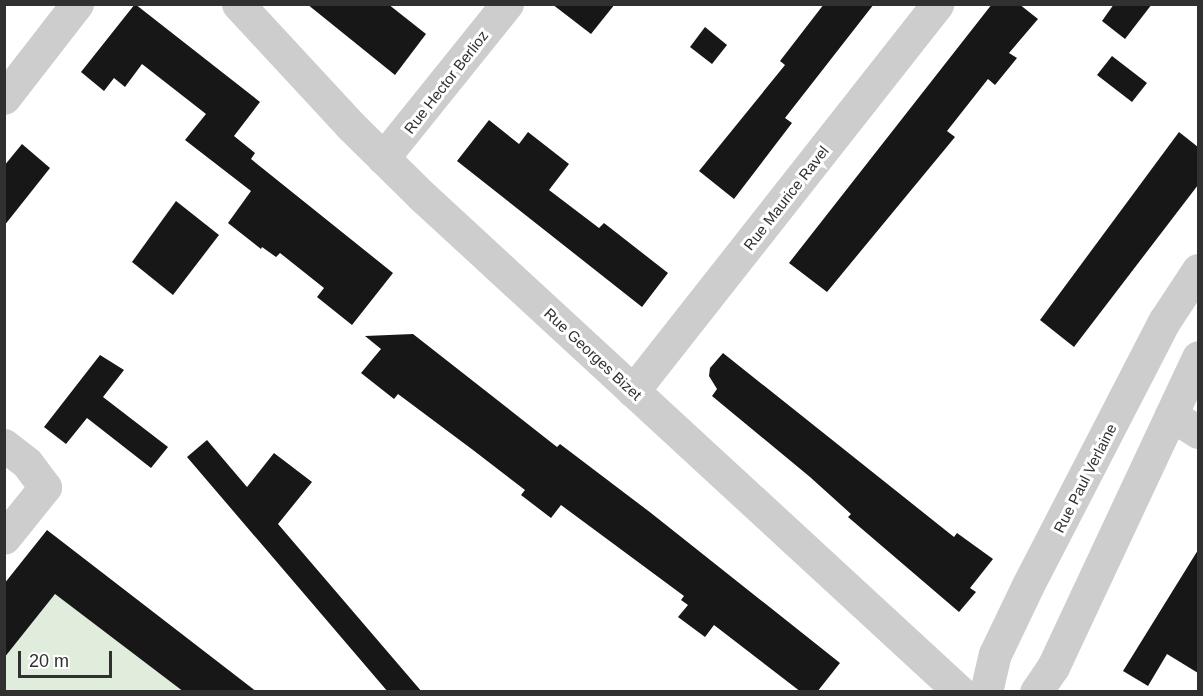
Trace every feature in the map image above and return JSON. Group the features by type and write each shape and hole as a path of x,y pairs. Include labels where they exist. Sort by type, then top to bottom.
{"street":[{"path":"4,98 77,4"},
{"name":"Rue Georges Bizet","path":"238,4 383,158 960,692"},
{"name":"Rue Hector Berlioz","path":"383,158 507,4"},
{"name":"Rue Maurice Ravel","path":"633,391 937,4"},
{"name":"Rue Paul Verlaine","path":"986,692 995,654 1028,585 1165,320 1198,270"},
{"path":"1036,692 1053,667 1198,357"},
{"path":"1171,415 1198,432"},
{"path":"4,445 27,463 45,487 4,538"}],"green space":[{"path":"55,594 184,691 5,691 4,658"}],"building":[{"path":"135,4 260,102 234,136 255,153 251,159 393,273 352,325 317,297 324,288 280,253 276,257 262,247 261,249 228,223 251,191 185,140 206,114 142,64 125,87 114,78 104,91 81,72"},
{"path":"307,4 388,4 426,34 395,75"},
{"path":"552,4 615,4 591,34"},
{"path":"824,4 874,4 785,118 792,123 734,199 699,171 785,65 780,61"},
{"path":"992,4 1019,4 1038,19 1009,53 1017,58 995,85 988,79 947,131 955,137 827,292 789,263"},
{"path":"1114,4 1152,4 1125,39 1102,21"},
{"path":"705,27 727,45 712,64 690,47"},
{"path":"1112,56 1147,83 1132,102 1097,75"},
{"path":"489,120 519,144 528,132 569,164 549,190 599,228 604,223 668,273 642,307 457,161"},
{"path":"1179,132 1198,147 1198,185 1074,347 1040,320"},
{"path":"22,144 50,168 4,226 4,166"},
{"path":"176,201 219,235 173,295 132,262"},
{"path":"413,334 557,447 560,444 651,513 840,663 817,692 801,692 714,625 705,637 678,617 688,605 681,600 684,596 561,505 551,518 521,495 525,490 473,450 398,394 394,399 361,373 381,349 365,336"},
{"path":"723,353 954,537 957,533 993,559 970,588 976,592 959,612 848,517 851,514 810,477 712,396 717,389 709,376 710,368"},
{"path":"100,355 124,370 103,397 168,447 151,468 87,418 66,444 44,427"},
{"path":"207,440 247,487 274,453 312,482 278,524 422,692 388,692 187,457"},
{"path":"47,530 257,692 184,692 55,594 4,658 4,584"},
{"path":"1198,550 1198,673 1167,654 1148,686 1123,671"}]}
